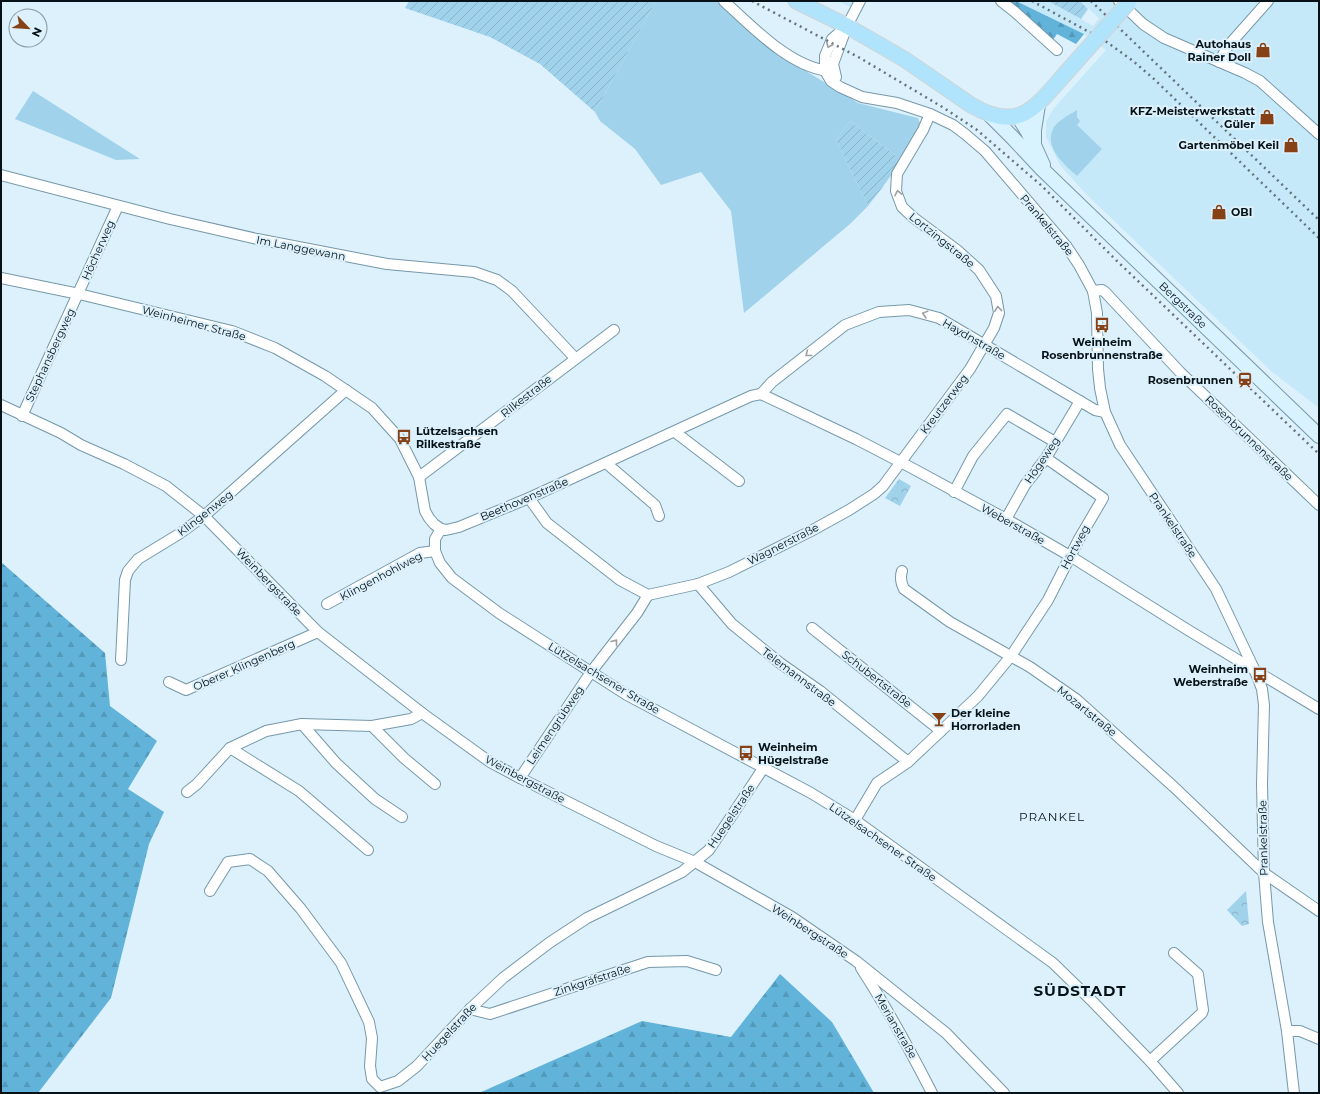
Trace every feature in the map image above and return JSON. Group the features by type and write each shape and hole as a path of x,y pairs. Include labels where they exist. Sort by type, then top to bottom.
{"main road":[{"path":"796,1 847,26 904,59 971,105 1003,118 1018,116 1030,111 1038,105 1126,1"},
{"path":"1028,147 1034,130 1038,105"},
{"name":"Bergstraße","path":"990,114 1012,137 1028,147 1047,174 1319,436"},
{"path":"1018,116 1018,129 1028,147"}],"street":[{"path":"724,1 754,29 786,54 829,71 834,64 847,26 860,1"},
{"path":"1001,1 1016,12 1057,50"},
{"path":"1126,1 1143,24 1164,38 1260,81 1319,134"},
{"path":"1219,62 1228,46 1268,1"},
{"name":"Prankelstraße","path":"829,71 840,87 862,97 897,103 930,114 953,125 985,151 1067,247 1082,270 1093,291 1097,313 1098,369 1105,412 1120,445 1216,589 1262,689 1264,704 1262,784 1264,873 1268,922 1287,1031 1294,1093"},
{"name":"Lortzingstraße","path":"930,114 923,130 908,153 897,174 896,192 902,208 957,250 980,270 996,296 999,313 994,328 984,344"},
{"name":"Im Langgewann","path":"1,175 118,206 257,240 387,264 474,272 497,280 512,291 575,358"},
{"name":"Höcherweg","path":"79,294 118,206"},
{"name":"Weinheimer Straße","path":"1,278 79,294 232,331 275,348 325,376 372,408 400,439 419,477 426,511 434,524 441,529"},
{"name":"Rosenbrunnenstraße","path":"1093,291 1102,290 1105,292 1180,372 1319,505"},
{"name":"Stephansbergweg","path":"22,416 79,294"},
{"name":"Haydnstraße","path":"761,394 772,382 845,325 879,312 909,310 939,318 1095,410 1105,412"},
{"name":"Rilkestraße","path":"419,477 614,330"},
{"name":"Kreutzerweg","path":"901,462 962,380 984,344"},
{"name":"Klingenweg","path":"121,660 125,580 128,572 138,558 172,538 204,516 346,390"},
{"name":"Beethovenstraße","path":"441,529 446,530 459,527 529,498 752,396 761,394"},
{"name":"Weberstraße","path":"761,394 856,438 1006,519 1070,556 1255,671 1319,708"},
{"name":"Högeweg","path":"1006,519 1025,485 1046,458 1080,401"},
{"name":"Weinbergstraße","path":"1,405 61,433 81,445 124,464 166,486 204,516 318,632 422,713 490,762 656,846 695,862 792,917 856,961 946,1033 1004,1093"},
{"path":"954,492 974,456 1007,414 1055,442"},
{"path":"675,432 739,481"},
{"name":"Hörtweg","path":"1011,656 1048,600 1102,498 1046,458"},
{"name":"Wagnerstraße","path":"648,595 698,584 729,572 812,531 874,494 883,486 901,462"},
{"path":"606,463 655,505 659,516"},
{"path":"529,498 546,524 620,580 648,595 637,613 591,672"},
{"path":"435,551 435,539 441,529"},
{"name":"Klingenhohlweg","path":"327,604 420,553 435,551"},
{"name":"Lützelsachsener Straße","path":"435,551 440,563 452,578 499,613 627,695 764,767 855,820 1053,963 1094,1002 1178,1093"},
{"name":"Mozartstraße","path":"902,571 900,575 904,589 950,622 1030,667 1069,694 1174,787 1264,873 1319,911"},
{"name":"Telemannstraße","path":"698,584 732,624 780,663 820,691 908,762"},
{"name":"Schubertstraße","path":"812,628 942,731"},
{"name":"Oberer Klingenberg","path":"169,682 186,690 318,632"},
{"path":"855,820 877,782 908,762 942,731 978,696 1011,656"},
{"name":"Leimengrübweg","path":"520,778 591,672"},
{"path":"187,792 197,784 230,748 266,731 302,724 372,726 411,719 422,713"},
{"path":"302,724 336,763 375,799 402,817"},
{"path":"372,726 404,758 435,784"},
{"path":"230,748 299,791 368,850"},
{"name":"Huegelstraße","path":"210,891 228,862 250,859 273,876 301,909 341,963 369,1022 372,1038 370,1066 372,1079 380,1087 398,1081 417,1066 470,1010 503,978 555,939 587,918 682,872 695,862 709,850 764,767"},
{"path":"1150,1061 1202,1013 1203,1010 1198,974 1174,953"},
{"name":"Zinkgräfstraße","path":"470,1010 490,1014 648,962 687,961 716,970"},
{"name":"Merianstraße","path":"856,961 878,994 932,1093"},
{"path":"1287,1031 1300,1031 1319,1039"}],"shaded area":[{"path":"837,1 867,1 861,12"},
{"path":"1016,1 1048,1 1093,26 1099,18 1080,1 1319,1 1319,408 1271,371 1086,194 1060,165 1046,137 1046,122 1054,108 1106,50 1084,34"}],"green space":[{"path":"409,1 656,1 595,112 540,64 490,37 405,8"},
{"path":"656,1 716,1 788,60 858,103 918,118 922,128 902,160 850,121 836,140 868,206 850,224 744,313 731,211 701,172 661,185 635,149 600,121 595,112"},
{"path":"1005,1 1016,1 1084,34 1076,44 1057,34 1053,40"},
{"path":"1048,1 1080,1 1088,9 1081,19"},
{"path":"33,91 140,159 116,160 15,119"},
{"path":"1077,110 1077,117 1080,121 1077,125 1102,149 1077,176 1057,156 1051,143 1051,136 1057,123"},
{"path":"850,121 902,160 868,206 836,140"},
{"path":"899,479 911,486 900,506 885,498"},
{"path":"1,562 105,653 110,706 157,741 128,789 164,812 149,844 111,998 38,1093 1,1093"},
{"path":"1246,891 1249,924 1242,926 1227,910"},
{"path":"780,974 832,1022 874,1093 479,1093 642,1021 731,1037"}],"railway":[{"path":"752,1 860,58 944,108 977,130 1042,186 1117,261 1319,454"},
{"path":"1032,1 1104,40 1133,61 1154,79 1319,238"},
{"path":"1091,1 1319,220"}],"place":[{"name":"Autohaus Rainer Doll","path":"1263,50"},
{"name":"KFZ-Meisterwerkstatt Güler","path":"1267,117"},
{"name":"Gartenmöbel Keil","path":"1291,145"},
{"name":"OBI","path":"1219,212"},
{"name":"Weinheim Rosenbrunnenstraße","path":"1102,325"},
{"name":"Rosenbrunnen","path":"1245,380"},
{"name":"Lützelsachsen Rilkestraße","path":"404,437"},
{"name":"Weinheim Weberstraße","path":"1260,675"},
{"name":"Der kleine Horrorladen","path":"939,719"},
{"name":"Weinheim Hügelstraße","path":"746,753"}],"district":[{"name":"PRANKEL","path":"1052,817"},
{"name":"SÜDSTADT","path":"1080,991"}]}
